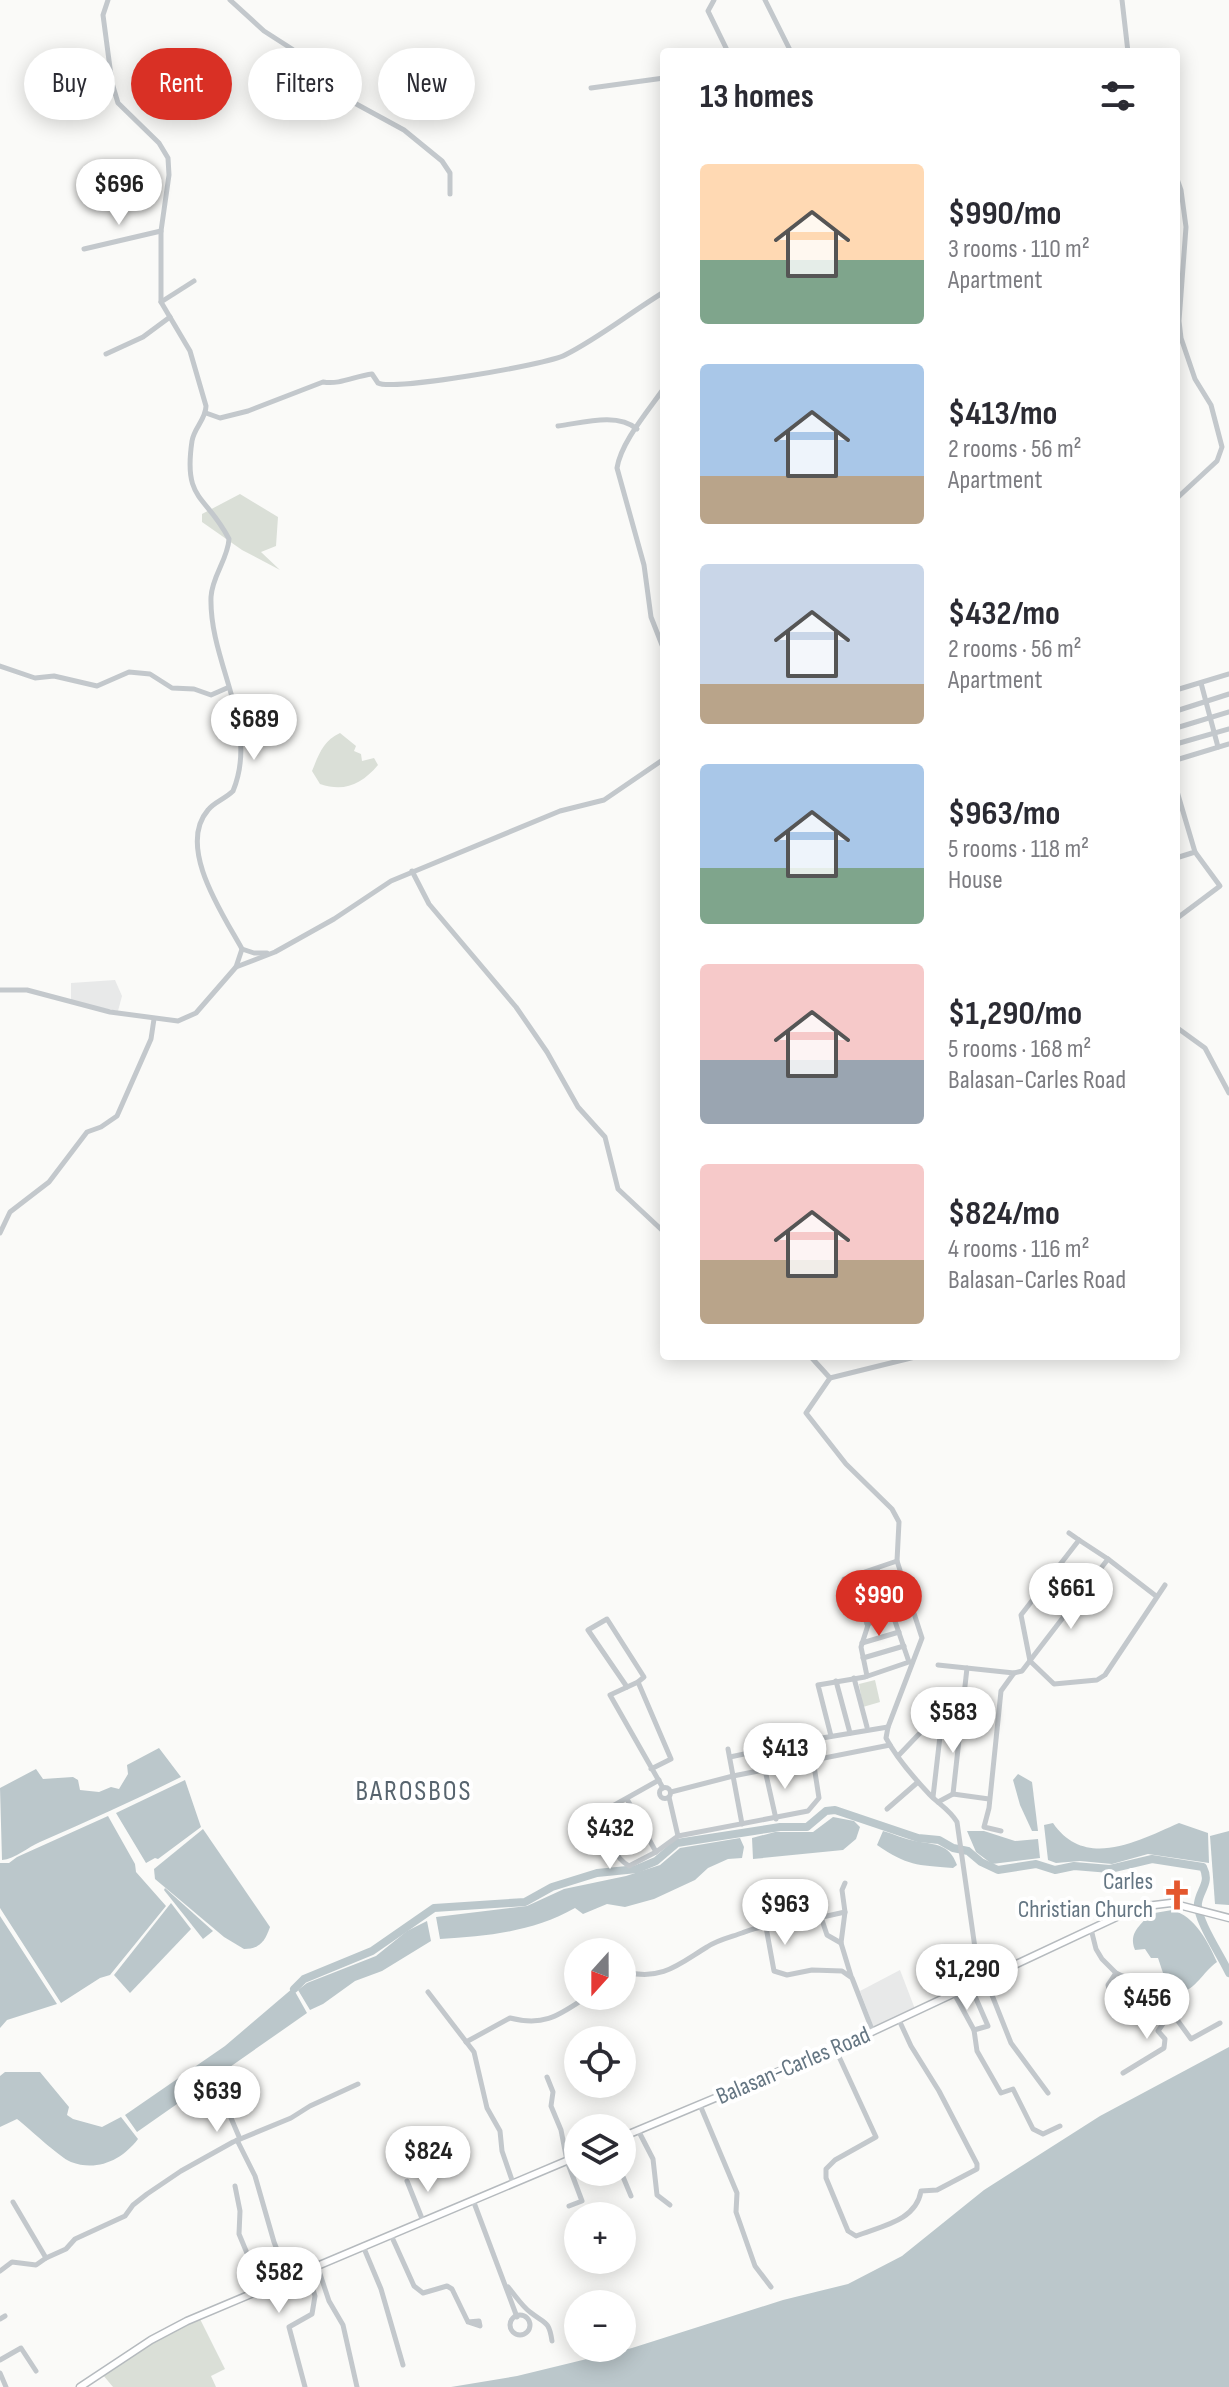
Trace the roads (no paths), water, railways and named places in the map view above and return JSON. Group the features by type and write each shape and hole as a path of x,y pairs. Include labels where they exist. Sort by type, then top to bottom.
{"main road":[{"name":"Balasan-Carles Road","path":"638,2130 873,2032 1138,1907 1171,1903 1229,1918"},
{"path":"80,2387 151,2340 317,2265 564,2162"}],"street":[{"path":"108,0 103,15 118,103 159,143 168,158 169,175 161,231 161,302 180,331 194,362 206,413 194,433 189,473 194,491 229,539 211,596 216,639 241,739 233,791 209,807 205,814 198,850 201,870 242,949 260,954 275,952"},
{"path":"230,0 264,31 292,49 327,88 404,130 442,161 450,173 450,194"},
{"path":"714,0 708,11 726,48"},
{"path":"765,0 789,48"},
{"path":"1122,0 1128,48"},
{"path":"591,88 660,79"},
{"path":"1180,187 1186,227 1180,308"},
{"path":"84,249 161,231"},
{"path":"161,302 194,281"},
{"path":"206,413 220,418 248,411 323,382 336,384 372,374 378,383 389,387 441,382 563,357 660,295"},
{"path":"106,354 143,337 170,317"},
{"path":"1180,330 1195,379 1211,405 1222,447 1217,461 1180,495"},
{"path":"660,394 619,457 617,468 644,565 651,617 660,640"},
{"path":"558,426 628,421 637,429"},
{"path":"0,666 35,678 54,676 97,686 129,672 150,674 179,691 194,689 211,695 227,688"},
{"path":"1180,689 1229,674"},
{"path":"1201,683 1218,747"},
{"path":"1180,710 1229,694"},
{"path":"1180,727 1229,712"},
{"path":"1180,743 1229,729"},
{"path":"1180,759 1229,744"},
{"path":"236,967 275,952 334,919 376,889 412,871 560,811 604,800 660,762"},
{"path":"1180,801 1195,852 1220,886 1180,916"},
{"path":"1180,857 1195,852"},
{"path":"412,871 429,904 516,1007 547,1052 578,1107 605,1137 618,1189 660,1228"},
{"path":"0,990 27,990 75,1004 178,1021 190,1017 236,967 242,949"},
{"path":"0,1233 10,1212 49,1182 87,1132 117,1116 147,1049 154,1019"},
{"path":"1180,1031 1205,1048 1229,1093"},
{"path":"814,1360 830,1378"},
{"path":"899,1360 830,1378 806,1413 846,1464 892,1509 899,1522 897,1561 922,1638 886,1738 918,1782 951,1811 957,1822 983,1982 1011,2043 1048,2093"},
{"path":"1069,1533 1156,1596"},
{"path":"1079,1540 1021,1615 1030,1661 1054,1684 1097,1680 1105,1675 1165,1585"},
{"path":"938,1665 1014,1673 1022,1671 1108,1559"},
{"path":"867,1676 862,1643 867,1624 844,1579 897,1561"},
{"path":"831,1736 818,1685 867,1676 909,1662 877,1569"},
{"path":"852,1594 882,1585"},
{"path":"859,1608 888,1600"},
{"path":"867,1624 913,1609"},
{"path":"627,1687 588,1630 607,1619 644,1677 638,1682 610,1695 651,1769 663,1788 669,1789 678,1836"},
{"path":"862,1643 899,1632"},
{"path":"863,1658 904,1646"},
{"path":"953,1794 967,1668"},
{"path":"1001,1831 984,1827 989,1808 1001,1691 1014,1673"},
{"path":"854,1678 867,1727"},
{"path":"836,1681 850,1733"},
{"path":"638,1682 671,1759 651,1769"},
{"path":"943,1710 962,1712"},
{"path":"898,1756 943,1710"},
{"path":"936,1800 943,1710"},
{"path":"730,1757 888,1727"},
{"path":"659,1780 602,1812 614,1852 629,1866 678,1836 808,1811 819,1798 810,1740"},
{"path":"670,1794 733,1776 890,1745"},
{"path":"728,1749 742,1824"},
{"path":"765,1770 776,1819"},
{"path":"887,1809 918,1782"},
{"path":"936,1800 953,1794 989,1799"},
{"path":"627,1799 656,1852"},
{"path":"845,1883 842,1890 845,1912 841,1943 873,2032"},
{"path":"809,1911 822,1920 827,1935 841,1943"},
{"path":"818,1918 845,1912"},
{"path":"636,1974 660,1973 689,1961 707,1947 766,1927 774,1971 787,1975 812,1970 842,1971 852,1978"},
{"path":"1091,1929 1096,1949 1116,1973 1153,1988 1191,2039 1220,2023"},
{"path":"1111,1998 1108,1985 1116,1973"},
{"path":"971,1987 988,2026 974,2030"},
{"path":"428,1992 474,2052 487,2108 500,2131 502,2151 513,2183"},
{"path":"955,1995 974,2030 977,2051 1001,2093 1013,2089 1033,2129 1043,2134 1060,2126"},
{"path":"466,2042 510,2018 528,2023 557,2017 567,2010"},
{"path":"1123,2073 1164,2048 1165,2039 1158,2031 1171,2011"},
{"path":"835,2048 876,2137 835,2160 826,2169 826,2178 848,2231 856,2236 912,2214 921,2191 937,2190 977,2169 939,2091 899,2020"},
{"path":"547,2077 553,2092 551,2106 564,2146"},
{"path":"216,2083 255,2176 288,2278"},
{"path":"0,2271 12,2262 36,2265 66,2249 75,2239 125,2216 133,2205 181,2171 238,2139 291,2118 358,2084"},
{"path":"700,2105 737,2193 736,2212 755,2266 771,2287"},
{"path":"638,2130 653,2159 657,2195 670,2205"},
{"path":"407,2181 423,2221"},
{"path":"235,2186 240,2211 239,2234 262,2289"},
{"path":"627,2186 631,2196"},
{"path":"473,2200 517,2317"},
{"path":"13,2202 46,2258"},
{"path":"391,2235 414,2286 423,2293 447,2286 452,2289 468,2322"},
{"path":"363,2246 381,2289 403,2365"},
{"path":"317,2265 329,2301 343,2325 357,2387"},
{"path":"305,2387 289,2327 312,2314 315,2296 307,2270"},
{"path":"505,2284 529,2312 546,2322 552,2341"},
{"path":"517,2317 530,2319 528,2331 510,2332 509,2321 517,2317"},
{"path":"0,2360 21,2348 36,2371"},
{"path":"0,2373 6,2387"}],"waterway":[{"path":"294,1989 304,1979 372,1951 434,1908 525,1902 552,1887 597,1873 637,1869 656,1861 677,1843 780,1827 807,1827 826,1811 835,1810 918,1838 939,1840 953,1848 968,1851 998,1870 1036,1864 1055,1870 1074,1866 1110,1869 1152,1859 1203,1867 1205,1882 1198,1910 1229,1973"}],"place":[{"name":"Carles Christian Church","path":"1177,1895"}],"district":[{"name":"BAROSBOS","path":"414,1790"}]}
